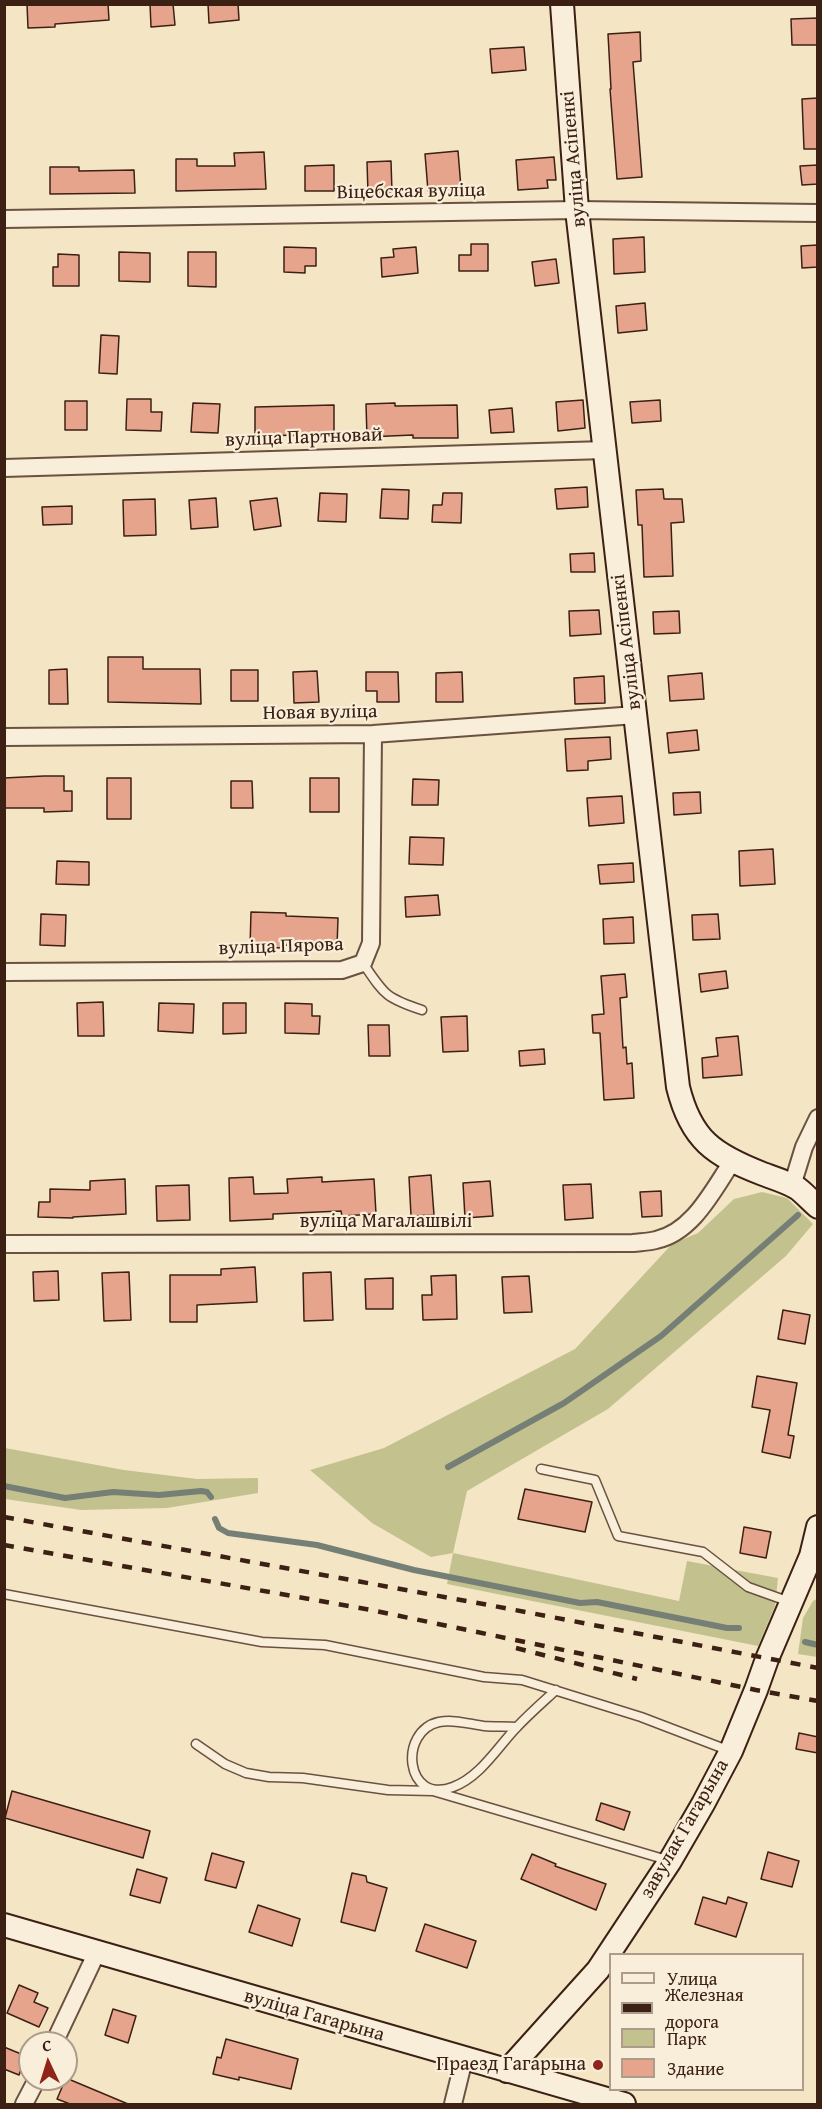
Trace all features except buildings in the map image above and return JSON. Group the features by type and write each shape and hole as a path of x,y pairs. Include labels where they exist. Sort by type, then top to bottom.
{"street":[{"name":"вуліца Асіпенкі","path":"562,4 577,210 678,1087 683,1108 693,1127 709,1147 732,1162 792,1186 818,1207"},
{"name":"Віцебская вуліца","path":"4,219 577,210 818,213"},
{"name":"вуліца Партновай","path":"4,468 605,450"},
{"name":"Новая вуліца","path":"4,737 373,734 636,715"},
{"name":"вуліца Пярова","path":"4,972 342,970 363,963 371,943 373,734"},
{"path":"792,1186 804,1147 818,1118"},
{"name":"вуліца Магалашвілі","path":"4,1244 633,1243 658,1240 678,1231 695,1215 732,1162"},
{"path":"814,1556 818,1527"},
{"name":"завулак Гагарына","path":"609,1953 670,1861 704,1804 730,1751 790,1602 814,1556"},
{"name":"вуліца Гагарына","path":"4,1925 624,2104"},
{"path":"60,2031 97,1952"},
{"name":"завулак Гагарына","path":"507,2071 598,1970 609,1953"},
{"path":"453,2104 464,2059"}],"lane":[{"path":"363,963 383,993 398,1002 422,1010"},
{"path":"542,1469 594,1480 618,1536 703,1552 748,1587 790,1602"},
{"path":"4,1594 262,1642 325,1645 484,1677 522,1680 641,1717 730,1751"},
{"path":"196,1744 225,1764 246,1773 269,1778 303,1778 388,1790 434,1791 452,1788 472,1777 517,1727 556,1690"},
{"path":"517,1727 486,1726 457,1721 438,1722 424,1728 415,1741 412,1757 414,1772 421,1784 434,1791 670,1861"}],"green space":[{"path":"762,1192 787,1198 813,1224 786,1256 608,1409 467,1491 453,1553 431,1557 372,1523 310,1470 384,1448 575,1349 672,1244 698,1233 734,1199"},
{"path":"5,1448 124,1470 197,1479 258,1478 258,1493 167,1508 81,1510 5,1499"},
{"path":"453,1553 679,1601 687,1561 778,1578 775,1606 758,1646 447,1584"},
{"path":"818,1599 817,1657 798,1654 803,1618 813,1601"}],"waterway":[{"path":"448,1467 564,1403 661,1336 798,1215"},
{"path":"4,1486 65,1498 113,1492 159,1495 201,1491 207,1492 211,1497"},
{"path":"215,1519 219,1528 228,1533 317,1545 414,1570 580,1603 597,1602 727,1628 739,1628"},
{"path":"805,1642 818,1645"}],"railway":[{"path":"4,1517 494,1606 818,1668"},
{"path":"4,1545 371,1610 818,1701"},
{"path":"516,1648 637,1679"}],"place":[{"name":"Праезд Гагарына","path":"598,2065"}]}
